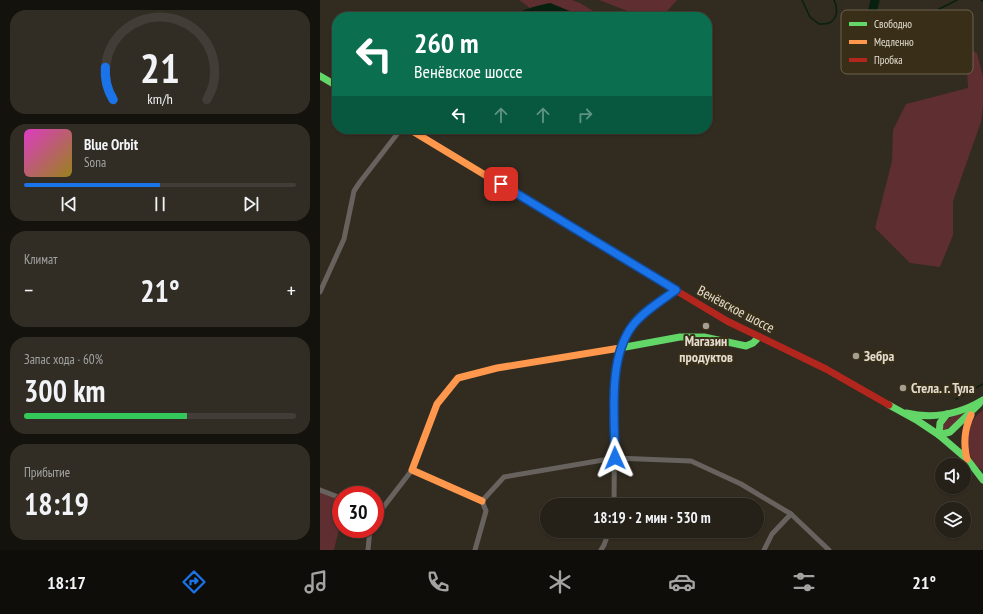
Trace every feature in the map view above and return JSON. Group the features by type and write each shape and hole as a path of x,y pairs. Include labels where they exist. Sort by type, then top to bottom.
{"main road":[{"path":"320,76 332,83"},
{"name":"Венёвское шоссе","path":"417,134 727,321 795,352 895,409 939,435 966,458"},
{"path":"482,501 412,470 437,404 458,378 498,368 680,337 704,337 746,346 753,343 760,337"},
{"path":"947,414 942,419 938,428 939,435 950,432 982,401"},
{"path":"895,409 918,416 947,414 982,401"},
{"path":"967,458 964,444 964,431 973,411"},
{"name":"Венёвское шоссе","path":"971,464 983,480"}],"street":[{"path":"320,292 344,238 354,192 360,182 398,134"},
{"path":"320,281 328,273"},
{"path":"614,498 615,373 621,348 632,326 641,316 676,290"},
{"path":"475,550 486,511 482,501 504,477 615,458 690,461 741,484 791,514 829,550"},
{"path":"384,506 412,470"},
{"path":"320,490 332,495"},
{"path":"764,550 772,534 791,514"},
{"path":"368,550 369,538"},
{"path":"601,550 607,538"}],"shaded area":[{"path":"519,0 572,0 595,12 572,12 550,3 530,8"},
{"path":"599,0 677,0 666,12 630,12"},
{"path":"550,3 572,12 519,12 535,6"},
{"path":"973,51 977,53 983,77 983,105 981,122 953,201 953,235 940,267 910,263 875,228 892,161 893,130 906,104 968,88 967,74 973,74"},
{"path":"983,410 983,471 973,461 969,453 967,439 973,420"},
{"path":"967,413 952,426 941,431 948,420 958,414"},
{"path":"320,487 332,492 332,538 337,538 334,550 320,550"}],"waterway":[{"path":"802,0 810,17 819,24 829,23 836,16 837,10 834,0"},
{"path":"873,10 875,0"},
{"path":"939,10 957,0"},
{"path":"956,399 983,384"}],"traffic: fast":[{"path":"320,76 332,83"},
{"path":"620,348 680,337 704,337 746,346 753,343 759,337"},
{"path":"906,413 916,415 946,414 965,409 983,400"},
{"path":"947,414 940,423 939,435 950,432 979,404"},
{"path":"889,405 918,421 939,435 967,459 983,480"}],"traffic: slow":[{"path":"417,134 662,282"},
{"path":"482,501 412,470 437,404 458,378 497,368 620,348"},
{"path":"967,458 965,437 971,415"}],"traffic: jam":[{"path":"662,282 727,321 826,369 889,405"}],"place":[{"name":"Магазин продуктов","path":"706,326"},
{"name":"Зебра","path":"856,356"},
{"name":"Стела. г. Тула","path":"903,388"}],"route":[{"path":"501,184 676,290 641,316 632,326 621,348 615,373 615,458"}]}
